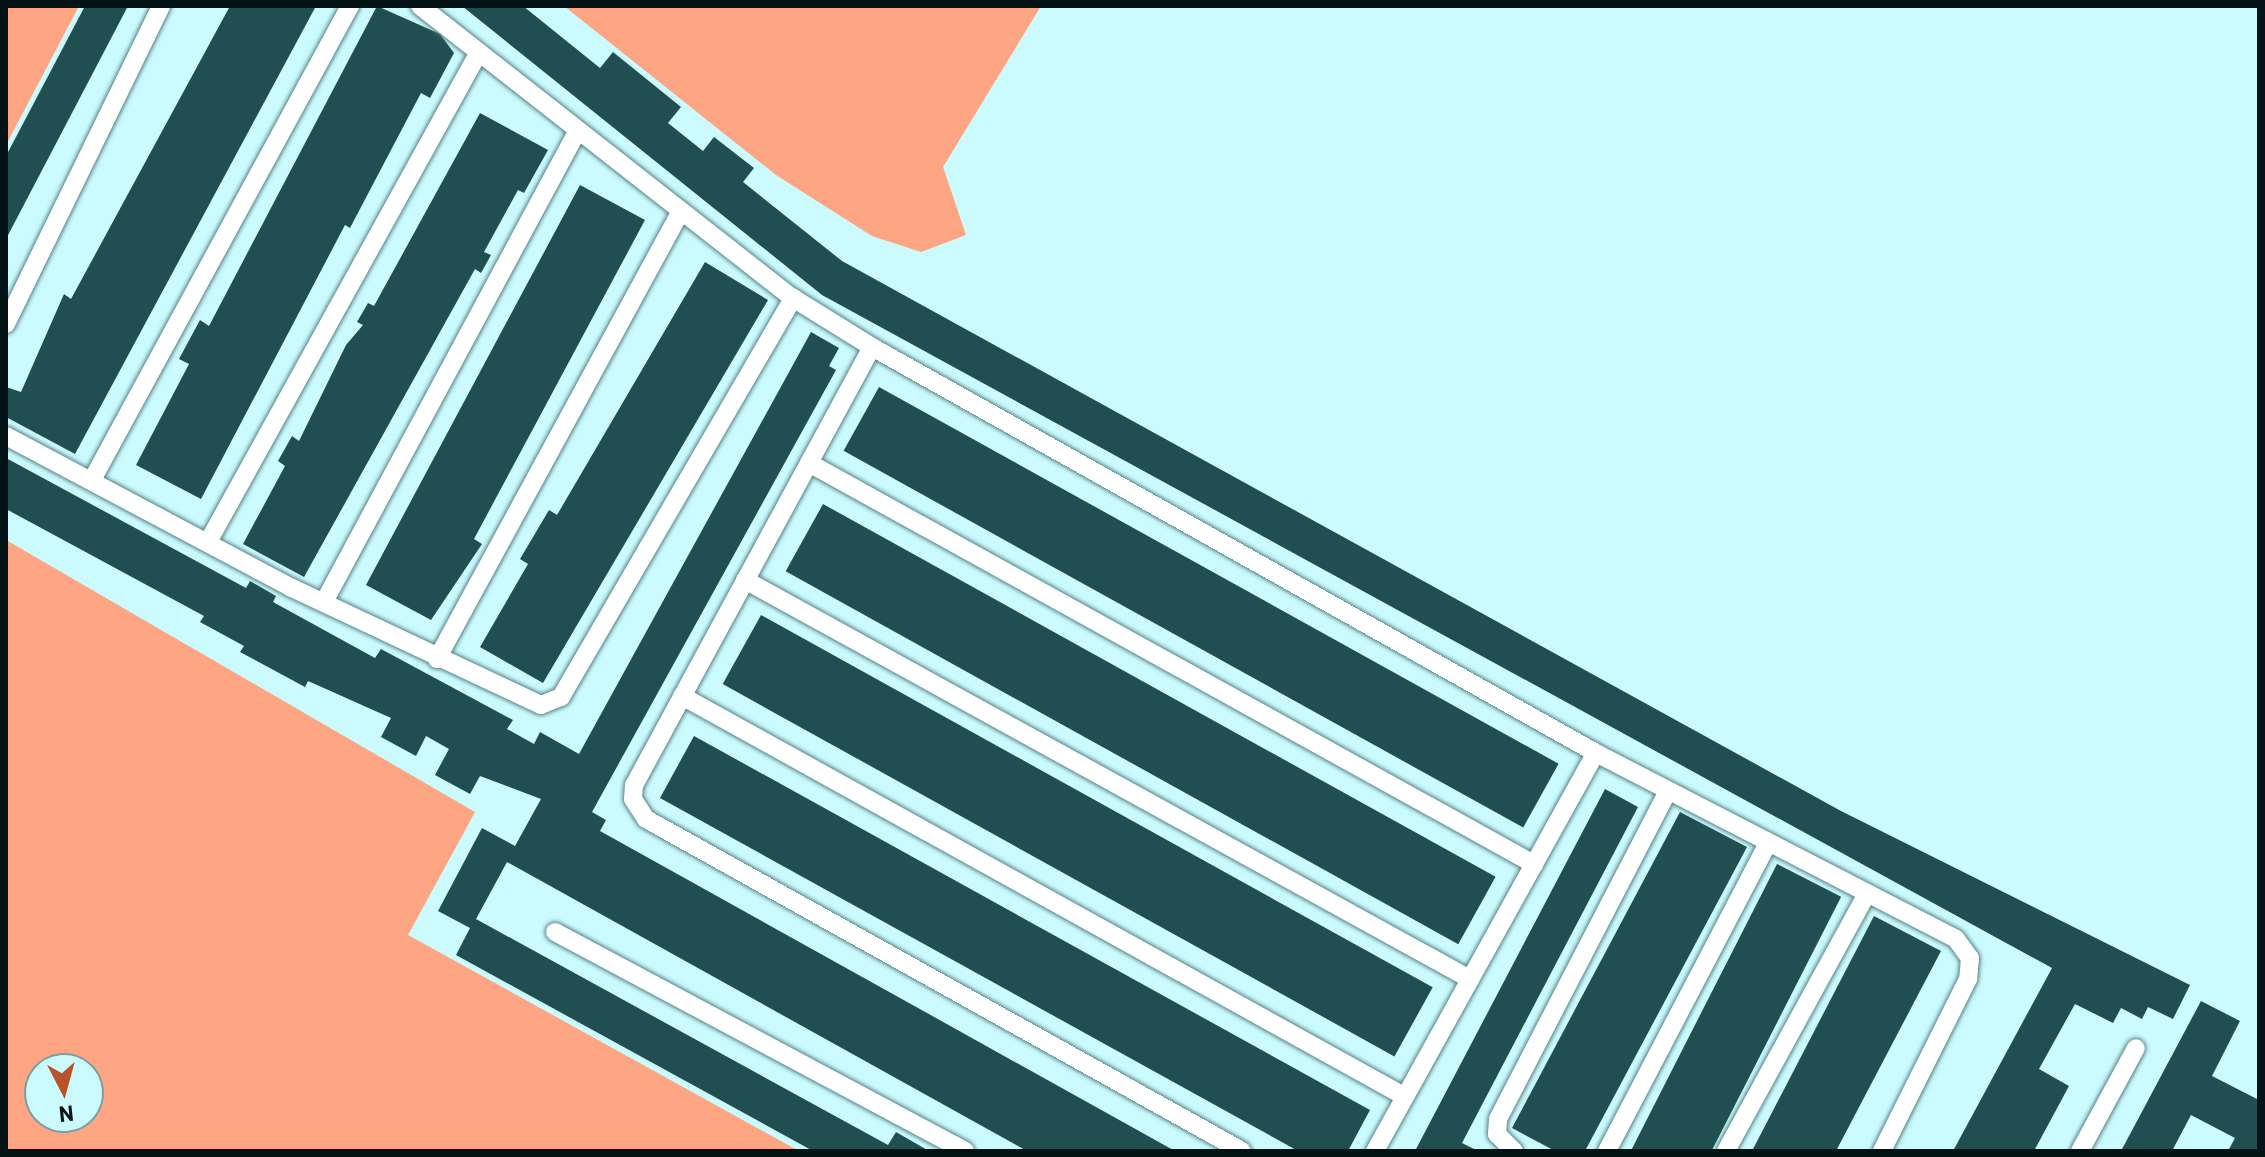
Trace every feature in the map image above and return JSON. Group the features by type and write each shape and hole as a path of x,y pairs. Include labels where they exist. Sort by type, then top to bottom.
{"lane":[{"path":"6,324 161,6"},
{"path":"92,480 350,6"},
{"path":"420,6 577,132 793,298 872,347 1596,753 1956,939 1970,958 1968,979 1882,1151"},
{"path":"208,542 478,54"},
{"path":"324,602 577,132"},
{"path":"437,659 681,211"},
{"path":"6,436 437,659 541,705 561,697 793,298"},
{"path":"872,347 634,785 633,799 646,819 1242,1151"},
{"path":"809,463 1534,864"},
{"path":"745,580 1470,979"},
{"path":"682,696 1404,1096"},
{"path":"1375,1151 1596,753"},
{"path":"1514,1151 1497,1134 1498,1119 1668,791"},
{"path":"1607,1151 1768,843"},
{"path":"1726,1151 1867,893"},
{"path":"555,932 965,1151"},
{"path":"2080,1151 2136,1048"}],"shaded area":[{"path":"6,6 79,6 6,145"},
{"path":"564,6 1041,6 943,167 966,235 921,252 872,236 776,175"},
{"path":"6,540 475,812 408,935 799,1151 6,1151"}],"building":[{"path":"85,6 128,6 6,239 6,156"},
{"path":"230,6 316,6 75,454 6,417 6,387 21,392 64,294 71,299"},
{"path":"377,6 440,34 454,53 430,98 421,93 350,228 345,225 201,499 136,465 189,364 179,359 200,320 209,326"},
{"path":"462,6 523,6 600,68 613,52 681,107 668,123 703,151 714,137 754,168 743,182 842,261 1841,811 2190,985 2173,1019 2148,1007 2142,1019 2121,1008 2113,1023 2075,1004 2039,1069 2069,1086 2034,1151 1953,1151 2052,968 822,295"},
{"path":"480,113 548,150 524,193 518,190 484,252 491,255 481,273 475,269 304,577 243,544 285,466 278,461 292,436 299,441 346,345 363,325 357,322 368,303 374,306"},
{"path":"580,185 645,220 474,539 482,544 431,620 366,585"},
{"path":"705,262 768,300 543,683 480,647 528,564 520,559 549,510 557,515"},
{"path":"811,332 839,348 829,366 836,370 592,812 606,820 600,831 1175,1151 1027,1151 507,862 476,919 888,1145 896,1132 929,1151 813,1151 456,955 470,928 438,911 482,828 515,846 541,799 480,776 470,794 435,775 449,749 426,736 416,756 381,737 391,718 308,681 305,687 240,652 244,646 200,622 204,616 6,509 6,458 246,588 250,581 276,596 273,602 375,658 381,649 513,720 507,729 534,744 540,732 579,754"},
{"path":"879,387 1559,764 1523,828 844,451"},
{"path":"823,504 1496,877 1458,944 786,571"},
{"path":"761,615 1433,987 1394,1056 723,684"},
{"path":"694,736 1370,1110 1348,1151 1298,1151 660,798"},
{"path":"1605,789 1638,807 1462,1143 1478,1151 1415,1151"},
{"path":"1680,812 1747,847 1585,1151 1555,1151 1512,1128"},
{"path":"1777,864 1841,897 1712,1151 1631,1151"},
{"path":"1874,916 1941,951 1836,1151 1752,1151"},
{"path":"2201,1001 2240,1021 2212,1076 2259,1100 2259,1151 2228,1151 2235,1138 2191,1115 2172,1151 2121,1151"}]}
